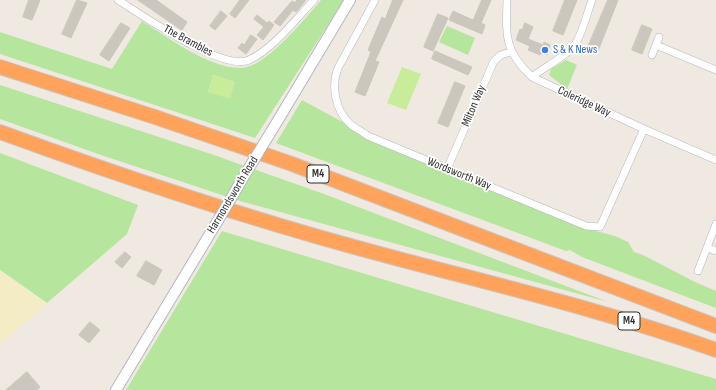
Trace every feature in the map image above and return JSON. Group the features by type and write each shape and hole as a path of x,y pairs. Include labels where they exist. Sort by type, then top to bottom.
{"highway":[{"name":"M4","path":"0,67 162,119 292,164 716,326"},
{"name":"M4","path":"0,132 147,183 269,222 357,248 584,308 678,336 716,350"}],"street":[{"name":"The Brambles","path":"118,0 203,52 239,62 247,61 258,55 287,29 314,0"},
{"name":"Harmondsworth Road","path":"116,390 350,0"},
{"name":"Wordsworth Way","path":"375,0 334,77 335,94 342,114 350,124 368,136 586,226 600,226 644,129"},
{"name":"Coleridge Way","path":"507,0 507,36 510,52 520,66 532,77 644,129 716,160"},
{"path":"532,77 547,65 565,54 574,45 592,0"},
{"path":"652,55 659,37"},
{"path":"656,45 716,70"},
{"name":"Milton Way","path":"447,169 494,61 501,55 510,52"},
{"path":"698,270 708,248 716,224"},
{"path":"708,248 716,251"}],"green space":[{"path":"321,0 344,0 255,138 0,54 0,32 112,69 142,21 193,53 207,60 235,68 247,67 266,57 277,48 297,28","holes":["213,75 235,82 208,92"]},
{"path":"447,26 475,38 468,55 439,42"},
{"path":"566,60 577,65 567,89 549,75 551,69"},
{"path":"402,67 421,74 406,110 387,103"},
{"path":"213,75 235,82 230,99 208,92"},
{"path":"0,85 211,154 324,194 608,302 240,201 101,155 0,119"},
{"path":"302,100 350,126 581,227 615,236 628,242 634,252 716,291 716,308 582,257 570,250 566,251 276,143"},
{"path":"0,153 138,205 127,234 47,303 0,270"},
{"path":"222,231 716,379 716,390 126,390"}],"sand":[{"path":"0,270 47,303 0,344"}],"building":[{"path":"29,0 40,0 32,20 23,17"},
{"path":"77,0 87,3 71,38 62,34"},
{"path":"138,0 156,0 187,22 182,30"},
{"path":"240,0 249,0 235,18 230,14"},
{"path":"297,0 306,0 296,12 293,10 280,26 274,22 292,1 295,3"},
{"path":"393,0 403,0 375,61 379,62 365,96 355,92 371,52 368,50 382,17 385,19"},
{"path":"482,0 491,0 481,23 485,25 482,34 449,20 453,11 473,20"},
{"path":"565,0 577,0 563,35 553,31"},
{"path":"608,0 618,0 598,51 588,47"},
{"path":"221,11 227,16 215,30 210,26"},
{"path":"438,14 448,18 433,51 424,47"},
{"path":"257,15 267,23 269,21 274,25 263,40 257,35 264,27 254,19"},
{"path":"121,23 130,28 109,61 100,55"},
{"path":"525,23 533,27 528,39 543,45 544,42 550,45 547,55 541,53 540,55 528,50 530,46 516,40 520,29 522,30"},
{"path":"642,25 652,29 642,54 632,50"},
{"path":"251,35 257,39 246,54 238,48 242,43 244,45"},
{"path":"435,51 472,67 468,75 432,59"},
{"path":"455,82 465,86 448,127 438,123"},
{"path":"125,252 131,257 122,268 115,262"},
{"path":"146,261 162,270 154,285 137,276"},
{"path":"90,322 100,330 89,343 79,335"},
{"path":"27,372 40,387 37,390 6,390"}],"place":[{"name":"S & K News","path":"545,50"}]}
